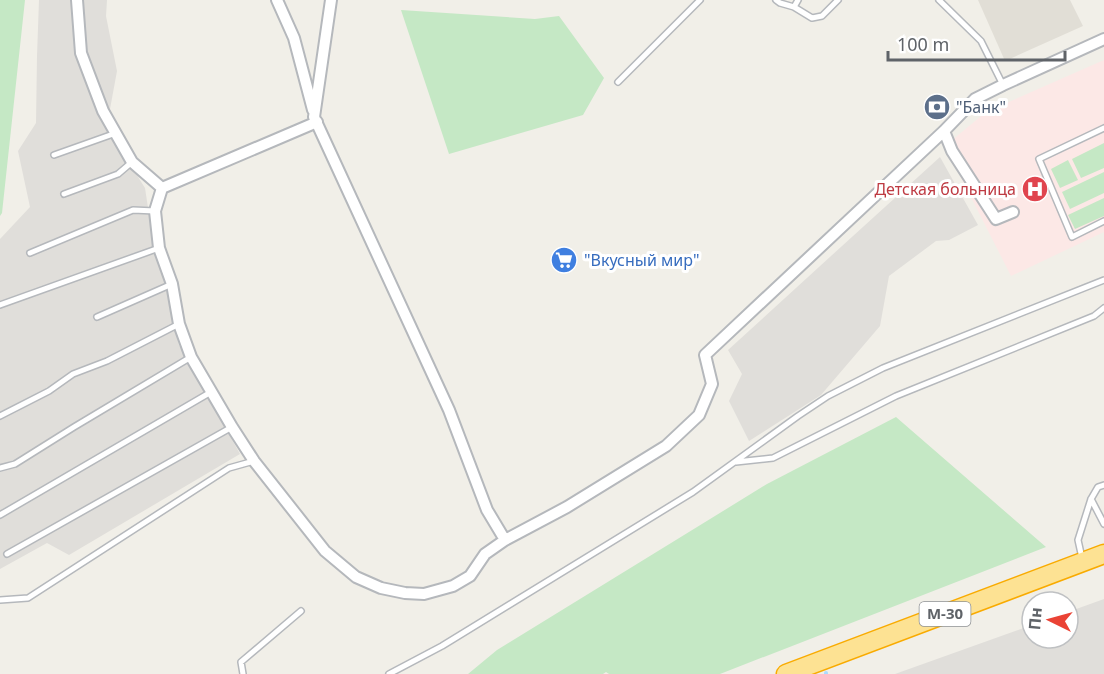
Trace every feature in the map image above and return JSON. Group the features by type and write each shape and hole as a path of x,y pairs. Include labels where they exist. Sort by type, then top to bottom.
{"highway":[{"name":"М-30","path":"786,674 1104,554"}],"street":[{"path":"77,0 81,53 103,111 132,162 162,188"},
{"path":"277,0 294,38 315,119 449,410 487,510 505,540"},
{"path":"315,119 332,0"},
{"path":"315,119 162,188 155,211 159,248 172,284 179,324 191,357 254,461 325,551 356,578 381,588 424,594 453,586 470,576 485,554 505,540 567,507 666,446 699,415 712,384 705,355 944,131 975,99 1104,39"},
{"path":"944,131 952,151 996,219 1013,212"}],"lane":[{"path":"618,82 700,0"},
{"path":"776,0 812,18 822,16 838,0"},
{"path":"794,7 798,0"},
{"path":"939,0 981,41 1003,85"},
{"path":"1104,128 1039,159 1072,237 1104,221"},
{"path":"54,155 116,133"},
{"path":"64,195 118,174 132,162"},
{"path":"30,253 133,210 155,211"},
{"path":"0,305 159,248"},
{"path":"389,674 442,646 693,492 828,396 874,372 1104,280"},
{"path":"97,317 172,284"},
{"path":"734,462 772,458 896,396 1094,316 1104,308"},
{"path":"0,416 49,391 74,374 107,361 179,324"},
{"path":"0,468 15,464 191,357"},
{"path":"0,516 212,391"},
{"path":"8,554 232,428"},
{"path":"0,600 28,598 229,468 254,461"},
{"path":"1083,562 1078,540 1090,499 1098,487 1104,484"},
{"path":"1090,499 1104,524"},
{"path":"243,674 241,662 301,611"}],"shaded area":[{"path":"39,0 107,0 106,16 117,71 108,129 145,188 152,234 179,345 240,454 69,555 47,543 0,569 0,239 30,207 18,151 36,123"},
{"path":"978,0 1070,0 1083,26 1005,61"},
{"name":"Детская больница","path":"1104,60 1104,232 1011,276 945,146 986,112"},
{"path":"940,157 978,225 949,240 936,241 889,276 880,326 821,395 749,441 729,401 742,374 728,350"},
{"path":"1104,599 1104,674 895,674 1020,629 1020,650 1080,650 1080,608"}],"green space":[{"path":"0,0 25,0 0,216"},
{"path":"401,10 535,19 559,16 604,78 583,115 449,154"},
{"path":"1104,143 1104,168 1081,178 1072,159"},
{"path":"1068,160 1078,180 1060,188 1051,169"},
{"path":"1104,172 1104,193 1070,209 1062,192"},
{"path":"1104,198 1104,216 1075,229 1068,215"},
{"path":"896,417 1046,547 720,674 609,674 606,672 603,674 468,674 497,650 767,484"}],"place":[{"name":"\"Банк\"","path":"937,107"},
{"name":"Детская больница","path":"1035,189"},
{"name":"\"Вкусный мир\"","path":"564,260"}]}
